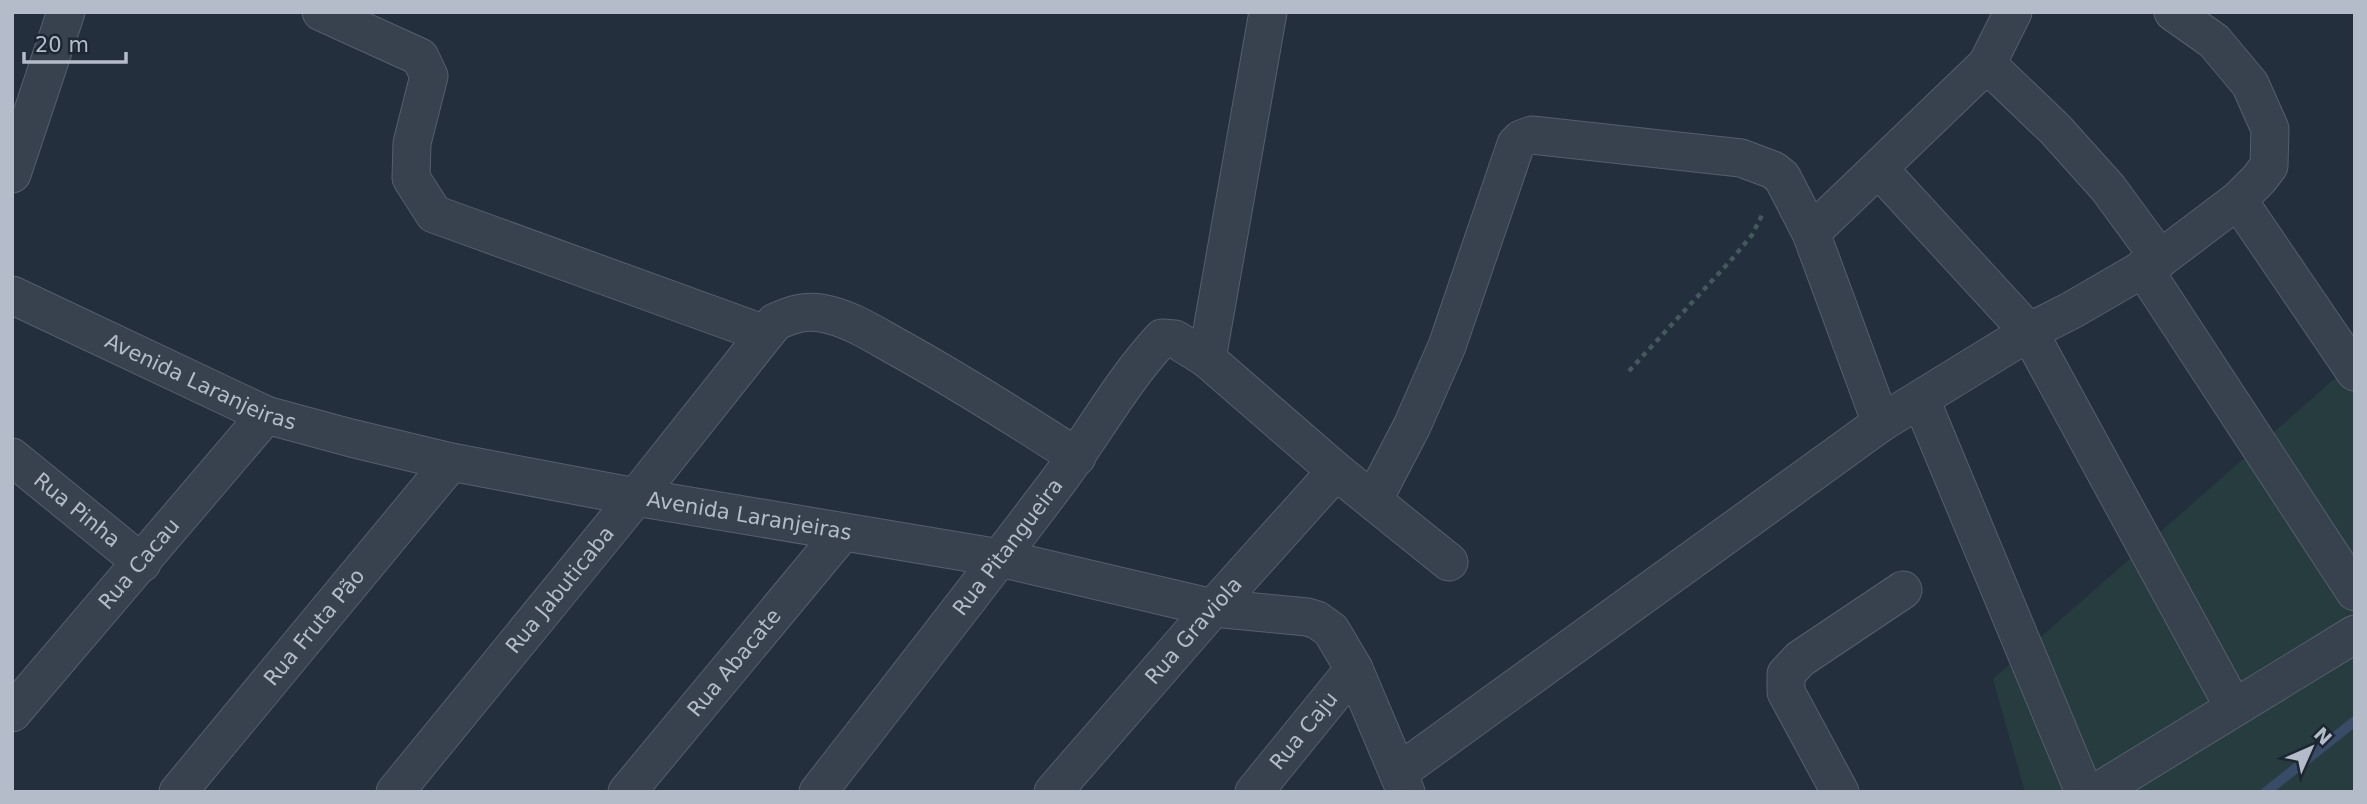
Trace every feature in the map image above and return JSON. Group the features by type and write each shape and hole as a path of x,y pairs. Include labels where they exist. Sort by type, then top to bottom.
{"street":[{"path":"12,174 66,12"},
{"path":"321,12 420,57 429,76 412,143 411,178 434,214 770,328 794,313 822,313 841,319 872,333 966,386 1077,457"},
{"path":"1268,12 1207,359 1336,471 1449,562"},
{"path":"1811,233 1987,64 2013,12"},
{"path":"1403,782 1881,423 2029,332 2151,263 2238,200 2259,180 2269,166 2270,129 2250,84 2214,41 2173,12"},
{"path":"1987,64 2055,130 2108,188 2151,263 2355,592"},
{"path":"1374,499 1412,426 1447,346 1517,145 1521,139 1532,135 1741,158 1773,170 1782,177 1811,233 1881,423"},
{"path":"1879,169 2029,332 2234,708"},
{"path":"2238,200 2355,372"},
{"name":"Avenida Laranjeiras","path":"12,295 266,415 451,462 636,497 1000,558 1213,608 1317,620 1331,630 1354,669 1403,782"},
{"name":"Rua Jabuticaba","path":"405,788 770,328"},
{"name":"Rua Pitangueira","path":"818,792 1077,457 1144,357 1162,338 1175,339 1207,359"},
{"path":"1921,400 2084,792"},
{"name":"Rua Cacau","path":"20,689 142,563 266,415"},
{"name":"Rua Pinha","path":"12,457 142,563"},
{"name":"Rua Fruta Pão","path":"178,792 451,462"},
{"name":"Rua Graviola","path":"1053,792 1336,471"},
{"name":"Rua Abacate","path":"627,792 842,533"},
{"path":"1840,792 1786,692 1786,674 1801,659 1903,590"},
{"path":"2097,792 2355,634"},
{"name":"Rua Caju","path":"1254,792 1354,669"}],"path":[{"path":"1629,371 1752,235 1782,177"}],"green space":[{"path":"2340,374 2355,378 2355,792 2025,792 1993,679"}],"waterway":[{"path":"2266,792 2355,721"}]}
